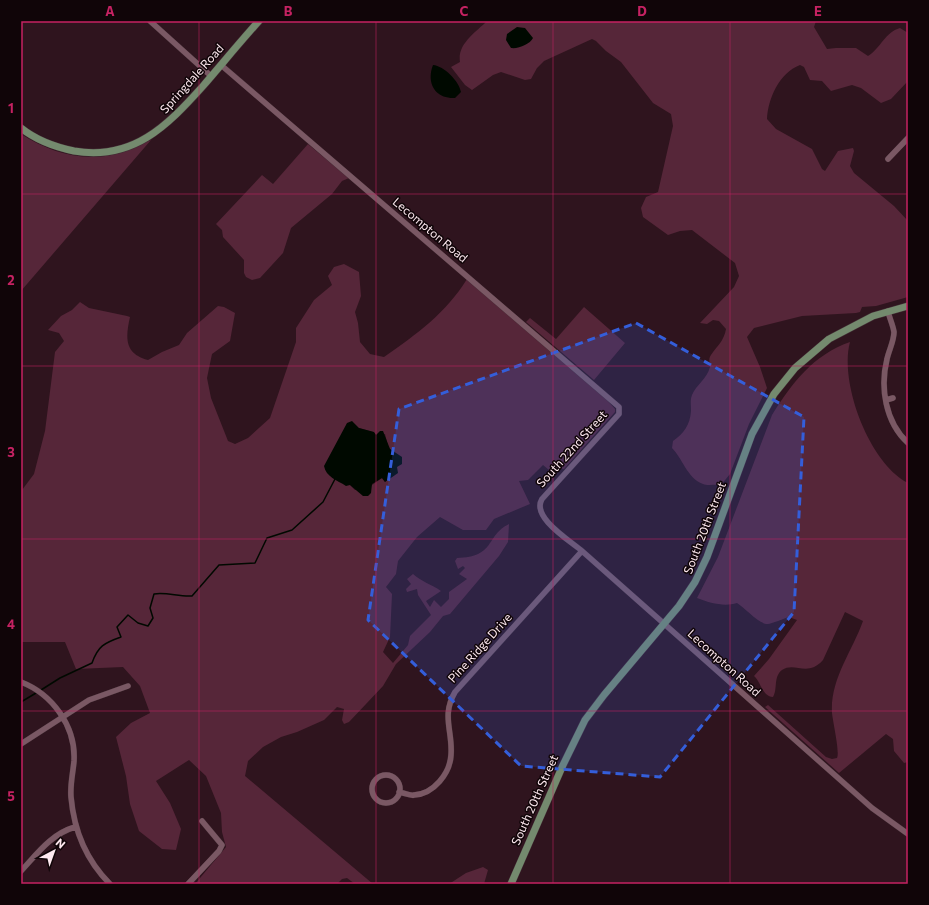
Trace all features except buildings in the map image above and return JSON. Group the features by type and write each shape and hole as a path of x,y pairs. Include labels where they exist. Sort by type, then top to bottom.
{"main road":[{"name":"Springdale Road","path":"21,128 56,146 94,153 128,147 144,140 164,126 221,65 259,21"},
{"name":"South 20th Street","path":"511,884 563,765 585,720 604,695 664,624 687,594 701,570 752,434 774,394 795,368 818,347 860,322 888,311 908,306"}],"street":[{"path":"150,21 211,76"},
{"name":"Lecompton Road","path":"221,65 614,403 619,408 619,414"},
{"path":"888,159 908,138"},
{"path":"888,311 894,331 883,373 883,387 889,414 894,424 908,443"},
{"path":"886,400 893,398"},
{"name":"South 22nd Street","path":"542,499 619,414"},
{"name":"Lecompton Road","path":"542,499 539,509 540,514 548,522 582,550 872,808 908,834"},
{"name":"Pine Ridge Drive","path":"400,792 414,796 424,794 439,783 448,768 451,756 447,709 455,692 582,550"},
{"path":"21,682 30,685 50,700 63,716 71,736 73,748 70,795 75,827 92,863 110,884"},
{"path":"21,744 89,700 128,686"},
{"path":"388,775 398,782 400,792 394,801 381,803 374,798 372,785 376,778 388,775"},
{"path":"188,884 219,851 222,845 202,821"},
{"path":"21,871 54,837 75,827"}],"highlighted area":[{"path":"636,323 804,417 794,612 660,777 521,766 368,620 399,409"}],"shaded area":[{"path":"487,21 816,21 814,27 827,49 856,48 868,56 890,33 895,30 900,28 908,33 908,81 891,99 881,103 861,88 852,85 831,91 822,81 810,80 804,67 800,65 786,74 772,95 767,119 776,129 812,149 822,169 825,171 838,151 853,148 854,151 850,166 854,173 894,206 908,221 908,297 876,306 862,307 860,312 856,313 802,316 754,328 747,337 767,388 749,424 730,474 721,485 705,485 698,481 689,473 672,448 673,441 688,425 692,395 709,371 710,356 722,340 726,329 719,321 713,320 707,324 700,323 734,287 739,276 735,263 692,230 680,231 668,235 643,217 641,208 646,197 658,192 673,126 671,114 653,103 621,62 592,39 544,61 537,68 531,79 525,80 501,72 493,75 472,90 465,85 451,67 460,62 461,50 464,44"},
{"path":"517,27 525,28 533,38 524,46 511,48 506,40 507,34"},
{"path":"433,65 446,71 457,83 461,92 455,98 442,96 434,89 431,78"},
{"path":"21,134 32,141 56,151 94,157 120,153 151,140 21,291"},
{"path":"308,144 349,178 342,181 332,194 291,228 283,253 260,278 252,280 246,277 244,273 244,260 223,237 222,230 216,224 262,175 273,184"},
{"path":"344,264 359,272 361,296 355,312 360,342 370,354 384,357 408,340 440,313 467,279 606,399 615,409 615,412 564,469 556,468 549,470 543,465 528,480 519,481 530,504 494,519 486,530 463,530 440,517 417,537 398,561 396,574 386,587 392,594 390,637 383,652 393,663 408,645 410,636 431,615 418,595 417,589 407,592 406,589 411,584 407,579 413,574 441,591 426,601 430,607 434,600 441,607 449,599 449,592 467,579 459,574 465,568 463,566 458,569 455,561 457,558 469,557 478,554 489,545 501,529 509,524 508,542 499,556 450,614 443,616 430,632 396,664 383,686 349,722 344,724 342,720 344,709 337,707 324,720 297,732 281,737 263,747 248,761 245,776 373,884 355,884 347,878 342,879 337,884 195,884 226,847 222,832 221,813 206,776 189,760 156,781 170,803 181,829 176,850 162,849 139,831 130,804 126,776 116,737 131,723 150,713 140,686 123,667 76,669 65,642 21,642 22,490 34,474 45,431 55,352 64,341 59,333 48,330 61,316 72,310 80,302 89,308 127,316 130,317 127,332 128,344 135,354 148,360 179,345 187,333 218,306 224,307 235,313 230,341 212,354 207,378 211,398 228,441 235,444 248,438 270,418 296,342 296,328 314,300 332,285 328,276 334,267","holes":["359,428 373,432 376,435 385,434 388,446 393,453 385,482 382,478 370,488 355,490 350,485"]},
{"path":"584,307 625,343 594,380 526,322 530,318 556,339"},
{"path":"850,342 848,359 849,378 853,399 860,420 881,458 894,473 908,483 908,762 904,763 894,751 893,739 886,734 839,773 765,707 768,705 826,757 832,759 837,758 837,744 832,713 834,689 863,621 845,612 823,660 812,668 806,669 792,667 782,670 778,676 773,697 766,694 754,676 769,659 797,620 789,617 770,624 765,624 737,603 727,605 717,604 697,598 718,557 772,415 787,392 814,362 825,354"},
{"path":"352,421 359,428 374,432 376,435 380,431 383,431 390,449 402,457 402,464 397,467 398,473 385,482 382,478 372,484 371,493 368,496 363,496 350,485 346,486 332,478 325,470 324,466 347,423"},
{"path":"483,867 488,870 484,884 449,884 466,873"}],"waterway":[{"path":"41,690 60,678 92,663 102,646 121,637 117,627 128,615 138,623 148,626 153,618 150,608 154,594 192,596 219,565 255,563 267,538 292,530 323,502 335,479"},
{"path":"21,702 36,693"}]}
